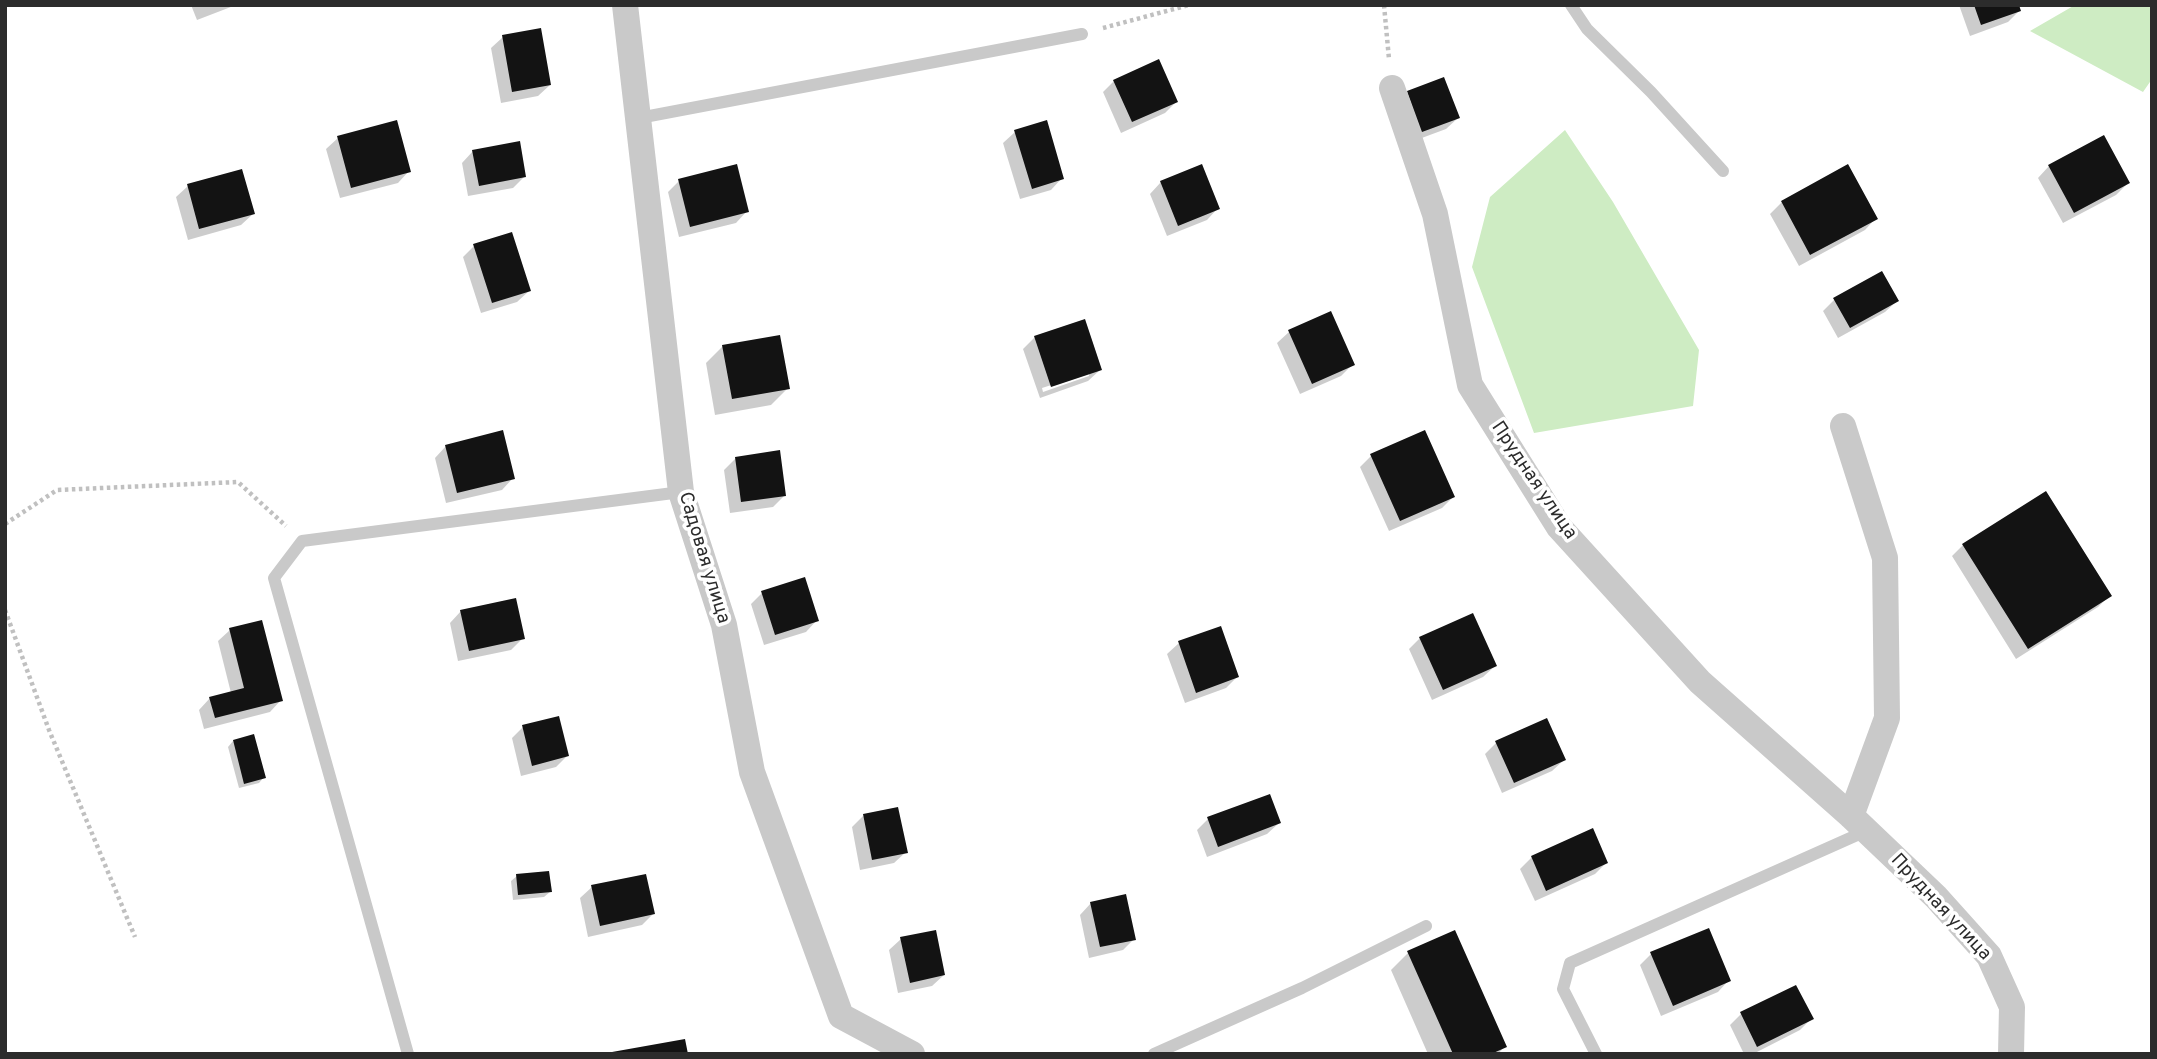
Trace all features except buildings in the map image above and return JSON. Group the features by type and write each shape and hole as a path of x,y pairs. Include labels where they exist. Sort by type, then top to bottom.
{"street":[{"name":"Садовая улица","path":"625,5 681,492 724,625 752,772 841,1016 912,1054"},
{"name":"Прудная улица","path":"1392,88 1435,214 1470,385 1559,527 1700,682 1859,823 1936,897 1989,956 2012,1007 2011,1054"},
{"path":"1843,426 1885,558 1887,718 1859,823"}],"lane":[{"path":"1571,5 1587,29 1651,92 1723,171"},
{"path":"639,118 1082,34"},
{"path":"408,1054 274,578 302,541 681,492"},
{"path":"1597,1054 1563,989 1570,963 1859,823"},
{"path":"1154,1054 1302,988 1426,926"}],"path":[{"path":"1082,34 1189,5"},
{"path":"1384,5 1392,88"},
{"path":"5,524 57,490 238,482 302,541"},
{"path":"5,610 49,730 135,937"}],"shaded area":[{"path":"2075,5 2152,5 2152,79 2143,92 2030,31"},
{"path":"1565,130 1613,202 1699,350 1693,406 1534,433 1472,267 1490,197"}]}
